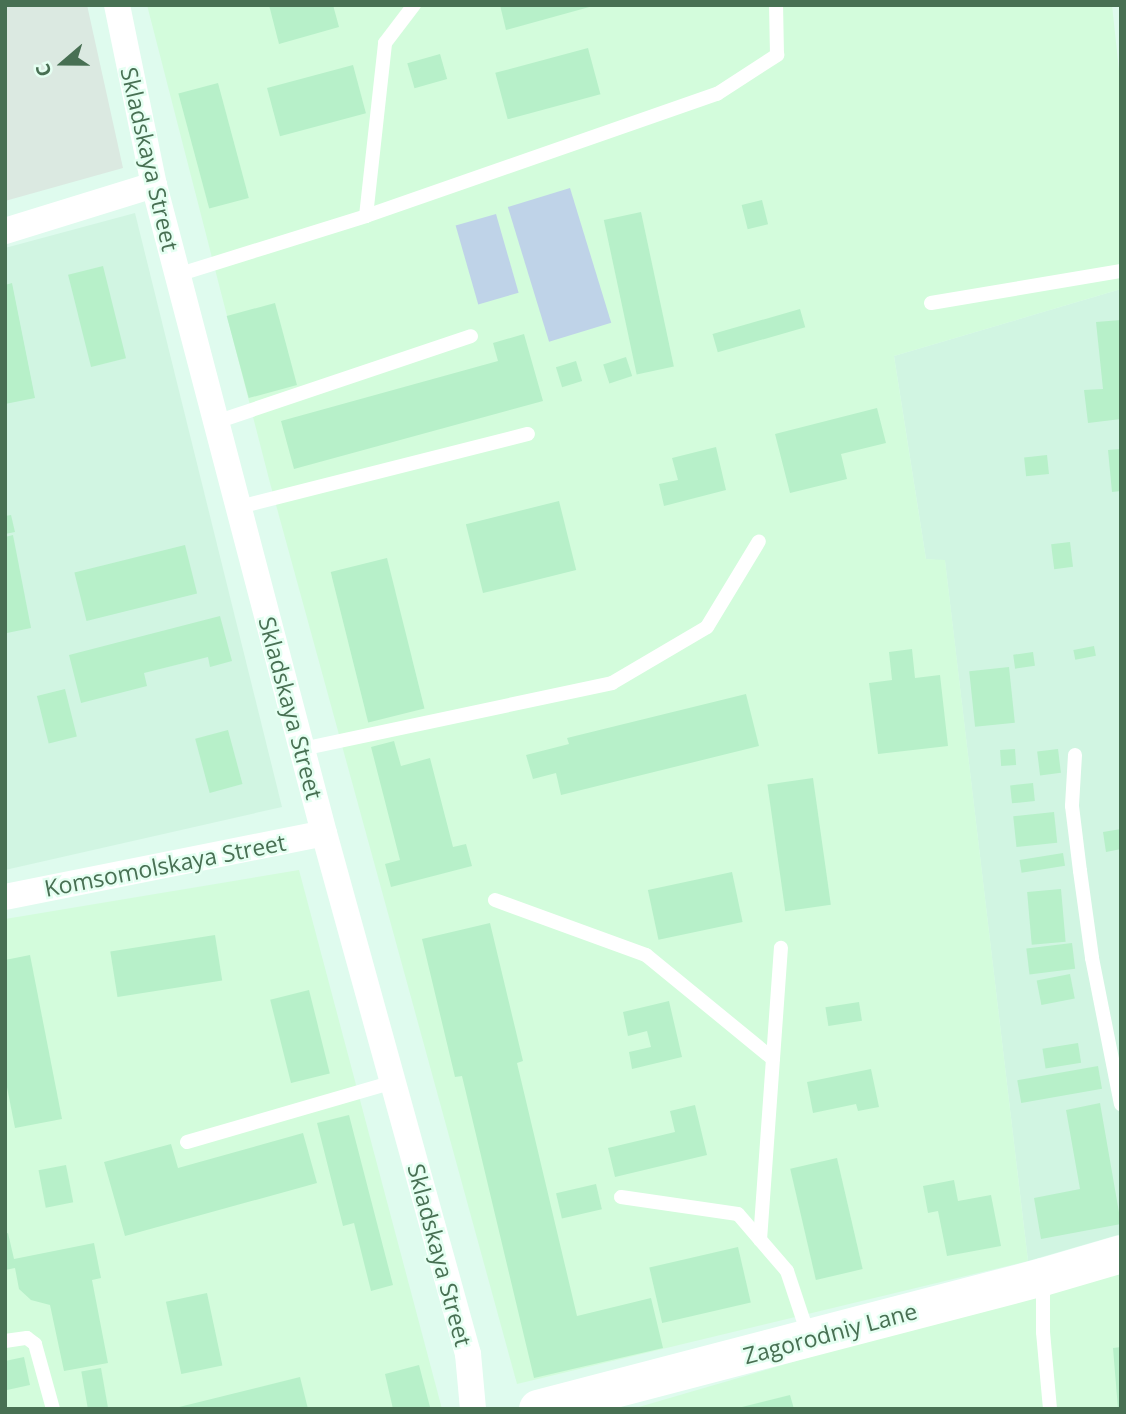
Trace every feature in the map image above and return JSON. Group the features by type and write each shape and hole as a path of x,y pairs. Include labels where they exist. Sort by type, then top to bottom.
{"street":[{"name":"Skladskaya Street","path":"117,5 154,185 177,275 324,832 468,1354 473,1409"},
{"path":"5,231 154,185"},
{"name":"Komsomolskaya Street","path":"5,897 324,832"},
{"name":"Zagorodniy Lane","path":"538,1409 1043,1277 1121,1254"}],"lane":[{"path":"366,216 385,43 414,5"},
{"path":"177,275 366,216 717,94 777,55 776,5"},
{"path":"931,303 1121,271"},
{"path":"216,422 471,335"},
{"path":"239,508 528,435"},
{"path":"302,749 612,683 707,627 759,541"},
{"path":"1075,755 1072,806 1082,883 1092,958 1121,1104"},
{"path":"495,900 646,955 773,1059"},
{"path":"760,1240 781,948"},
{"path":"187,1142 393,1082"},
{"path":"621,1197 738,1214 787,1271 810,1338"},
{"path":"1043,1277 1043,1332 1050,1409"},
{"path":"5,1341 27,1338 35,1344 53,1409"}],"shaded area":[{"path":"5,5 87,5 123,168 5,201"},
{"path":"147,5 1112,5 1121,89 1121,289 894,356 926,559 945,560 1028,1261 517,1384 270,483"},
{"path":"570,188 611,323 549,342 508,207"},
{"path":"135,213 282,807 5,870 5,248"},
{"path":"496,214 519,293 478,304 456,226"},
{"path":"1121,289 1121,1234 1028,1261 945,561 926,559 894,356"},
{"path":"299,870 442,1409 5,1409 5,919"},
{"path":"1121,1266 1121,1409 632,1409"}],"building":[{"path":"269,5 333,5 339,27 279,44"},
{"path":"500,5 593,5 593,6 506,30"},
{"path":"588,48 600,94 508,119 495,73"},
{"path":"440,54 447,79 414,88 407,63"},
{"path":"353,65 366,113 280,136 267,88"},
{"path":"218,83 249,198 209,209 178,94"},
{"path":"762,200 768,224 748,229 742,205"},
{"path":"641,212 674,367 637,374 604,220"},
{"path":"103,266 126,358 91,367 68,275"},
{"path":"12,283 35,398 5,404 5,285"},
{"path":"275,303 297,385 249,398 227,316"},
{"path":"800,309 805,327 718,352 713,334"},
{"path":"1121,320 1121,419 1088,423 1084,390 1103,389 1096,322"},
{"path":"524,334 543,401 294,469 281,421 498,361 493,343"},
{"path":"626,357 632,376 609,383 603,364"},
{"path":"576,361 582,381 562,387 556,367"},
{"path":"877,408 886,443 841,454 847,479 790,493 775,434"},
{"path":"716,447 726,490 664,506 659,484 678,480 672,458"},
{"path":"1121,449 1121,491 1112,492 1108,450"},
{"path":"1047,455 1049,474 1026,476 1024,457"},
{"path":"559,501 576,570 483,593 466,524"},
{"path":"11,515 15,532 5,534 5,516"},
{"path":"13,535 31,628 7,633 5,537"},
{"path":"1070,542 1073,567 1054,569 1051,544"},
{"path":"185,545 197,594 86,621 74,573"},
{"path":"387,558 424,708 368,722 331,572"},
{"path":"220,616 232,661 210,667 208,657 144,673 147,686 81,703 69,655"},
{"path":"1094,646 1096,656 1075,660 1073,650"},
{"path":"912,649 915,678 940,675 948,746 878,754 869,683 892,680 889,652"},
{"path":"1033,652 1035,666 1015,669 1013,655"},
{"path":"1009,667 1015,723 975,727 969,671"},
{"path":"65,689 77,737 49,744 37,696"},
{"path":"746,694 759,746 561,795 556,773 533,779 526,755 569,744 567,738"},
{"path":"228,730 242,784 210,793 195,739"},
{"path":"394,741 401,766 430,758 453,847 466,844 472,866 391,887 385,864 400,860 371,747"},
{"path":"1015,749 1016,765 1001,766 1000,750"},
{"path":"1058,749 1061,773 1040,775 1037,752"},
{"path":"813,778 831,905 785,911 767,784"},
{"path":"1033,783 1035,801 1012,803 1010,785"},
{"path":"1054,812 1057,843 1016,847 1013,816"},
{"path":"1121,829 1121,849 1106,852 1103,832"},
{"path":"1063,853 1065,866 1022,873 1020,860"},
{"path":"732,872 743,922 658,940 648,890"},
{"path":"1061,889 1066,942 1032,945 1027,892"},
{"path":"490,923 523,1061 517,1063 577,1316 651,1298 663,1348 534,1378 462,1076 455,1077 422,939"},
{"path":"215,935 222,980 118,997 110,952"},
{"path":"1072,943 1075,969 1030,974 1026,949"},
{"path":"30,955 62,1119 15,1128 5,1077 5,960"},
{"path":"1070,974 1075,999 1041,1005 1037,980"},
{"path":"309,990 330,1073 291,1083 270,1000"},
{"path":"669,1001 682,1057 632,1069 629,1052 651,1047 647,1031 628,1036 623,1012"},
{"path":"859,1002 862,1021 828,1026 825,1007"},
{"path":"1078,1043 1081,1063 1046,1068 1042,1049"},
{"path":"1098,1066 1102,1089 1021,1103 1017,1080"},
{"path":"871,1069 879,1107 858,1111 856,1104 813,1113 807,1082"},
{"path":"1100,1103 1121,1224 1041,1239 1034,1198 1080,1189 1066,1110"},
{"path":"695,1105 707,1155 615,1177 608,1148 675,1132 670,1111"},
{"path":"349,1115 393,1285 371,1291 354,1223 343,1226 317,1123"},
{"path":"303,1133 317,1183 125,1236 104,1162 171,1144 178,1168"},
{"path":"837,1158 863,1269 816,1280 790,1169"},
{"path":"66,1165 73,1202 46,1208 39,1170"},
{"path":"954,1180 958,1201 991,1195 1001,1246 947,1256 938,1211 928,1213 923,1186"},
{"path":"596,1184 602,1209 562,1219 556,1193"},
{"path":"8,1233 14,1259 94,1243 101,1278 92,1280 108,1363 64,1371 50,1305 31,1300 19,1289 15,1268 5,1270 5,1234"},
{"path":"738,1247 751,1303 662,1323 649,1267"},
{"path":"207,1293 222,1365 181,1374 166,1302"},
{"path":"1121,1347 1121,1409 1118,1409 1113,1348"},
{"path":"24,1357 30,1385 7,1390 5,1361"},
{"path":"419,1365 430,1407 393,1409 385,1374"},
{"path":"101,1368 108,1409 88,1409 81,1371"},
{"path":"300,1377 308,1409 175,1409 175,1408"},
{"path":"790,1395 794,1409 738,1409 738,1408"}]}
